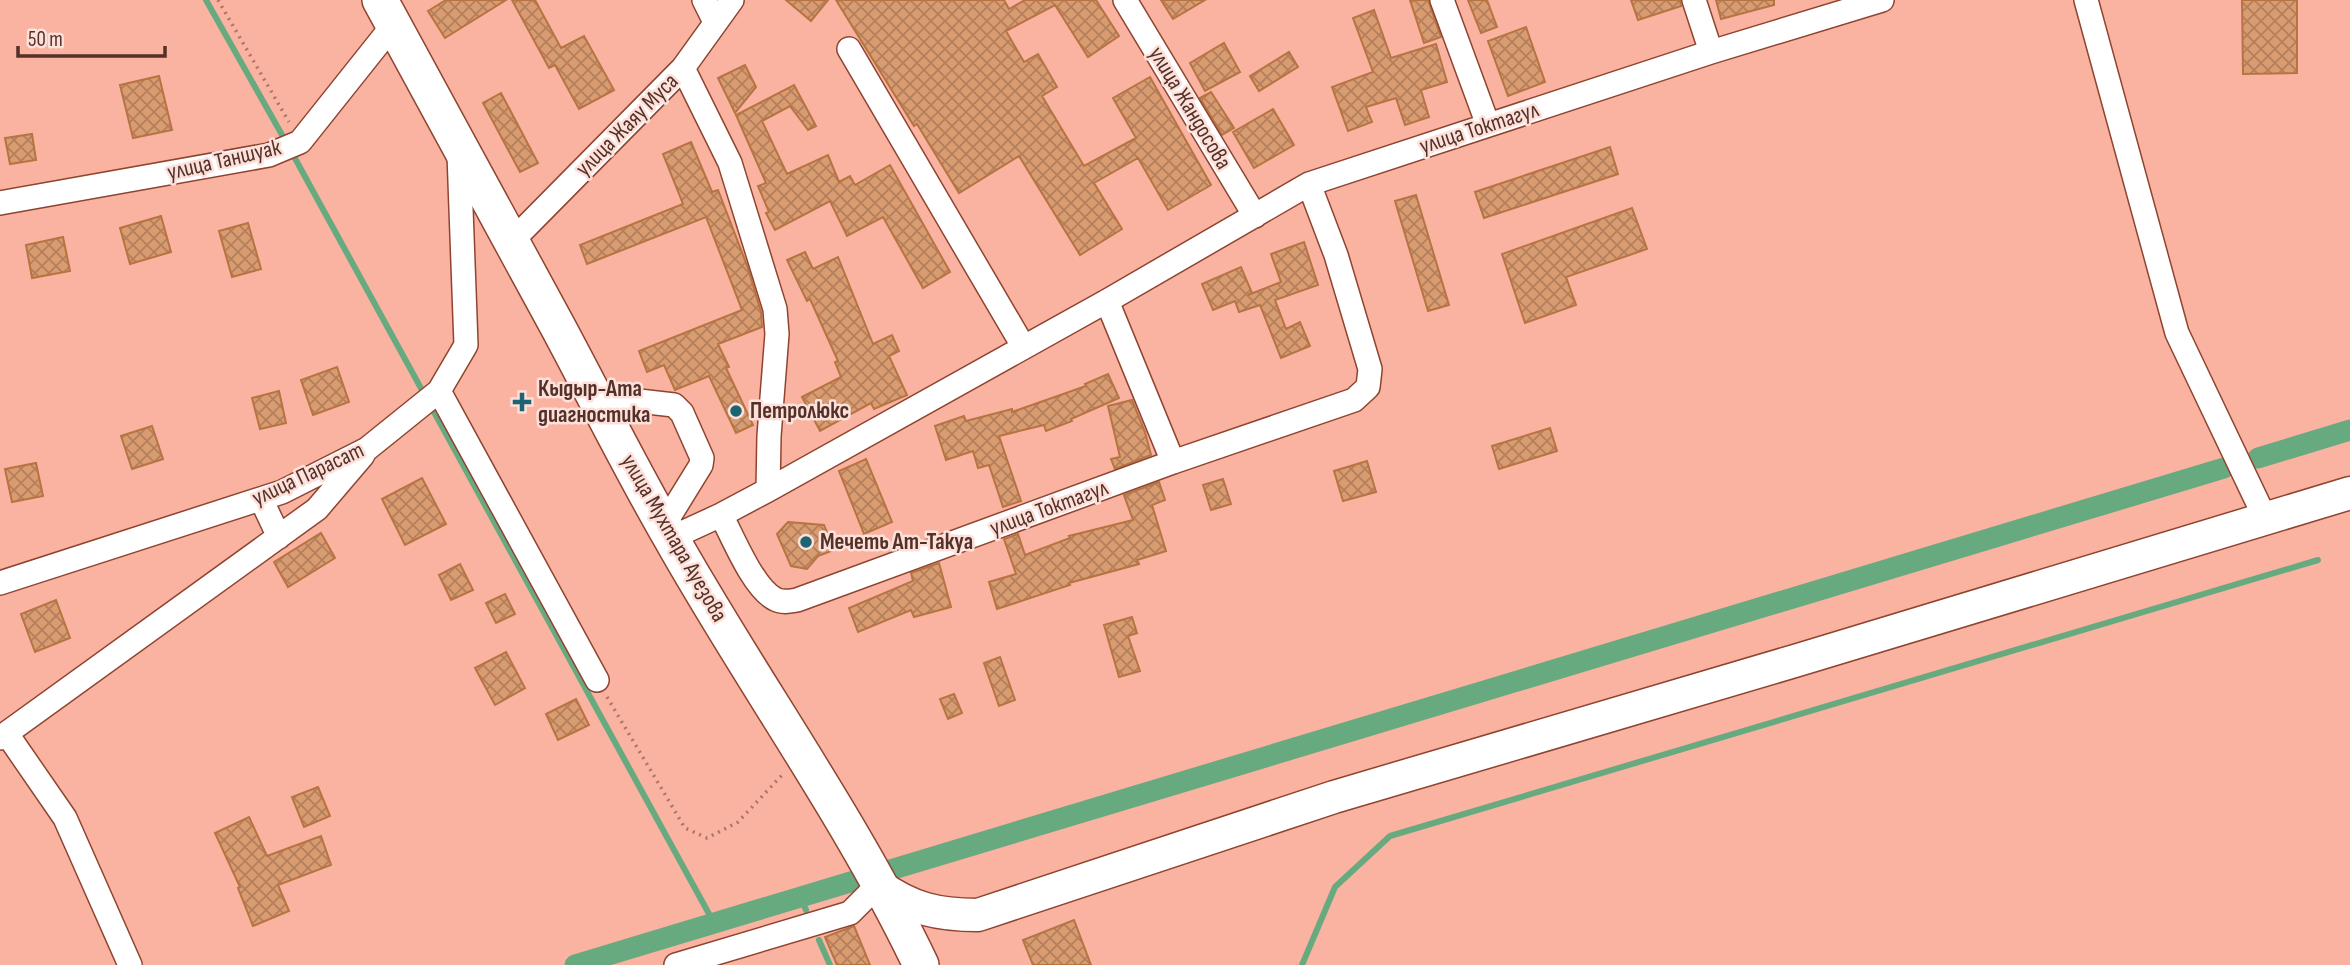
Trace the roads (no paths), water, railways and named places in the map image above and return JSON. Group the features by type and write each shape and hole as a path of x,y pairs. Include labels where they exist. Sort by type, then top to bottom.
{"main road":[{"name":"улица Мухтара Ауезова","path":"387,12 667,532 801,754 857,840 920,965"},
{"path":"878,885 904,901 935,912 946,915 978,915 1334,797 2350,493"}],"street":[{"path":"704,0 715,22"},
{"name":"улица Жаяу Муса","path":"512,241 683,68 732,0"},
{"name":"улица Жандосова","path":"1125,0 1255,216"},
{"path":"1442,0 1488,125"},
{"path":"1694,0 1711,52"},
{"name":"улица Токтагул","path":"667,532 721,515 768,490 1107,301 1309,184 1711,52 1882,0"},
{"path":"2086,0 2177,333 2266,520"},
{"name":"улица Таншуак","path":"0,203 270,155 292,145 387,12"},
{"path":"849,49 1023,346"},
{"path":"683,68 730,163 775,309 777,334 768,436 768,490"},
{"name":"улица Парасат","path":"0,583 282,492 367,449 431,397 466,345 459,143"},
{"name":"улица Токтагул","path":"721,515 758,582 776,600 797,600 1173,462 1354,400 1368,387 1370,369 1336,255 1309,184"},
{"path":"1107,301 1173,462"},
{"path":"595,396 674,405 682,413 702,457 701,465 667,532"},
{"path":"431,397 597,680"},
{"path":"130,965 65,818 3,736 317,509 367,449"},
{"path":"261,499 279,537"},
{"path":"676,965 850,914 878,885"}],"waterway":[{"path":"206,0 286,142"},
{"path":"291,151 714,923"},
{"path":"2258,458 2350,430"},
{"path":"575,965 2224,468"},
{"path":"1302,965 1335,887 1390,836 2318,560"},
{"path":"800,897 806,910"},
{"path":"819,940 830,965"}],"place":[{"name":"Кыдыр-Ата диагностика","path":"522,402"},
{"name":"Петролюкс","path":"736,411"},
{"name":"Мечеть Ат-Такуа","path":"806,542"}]}
